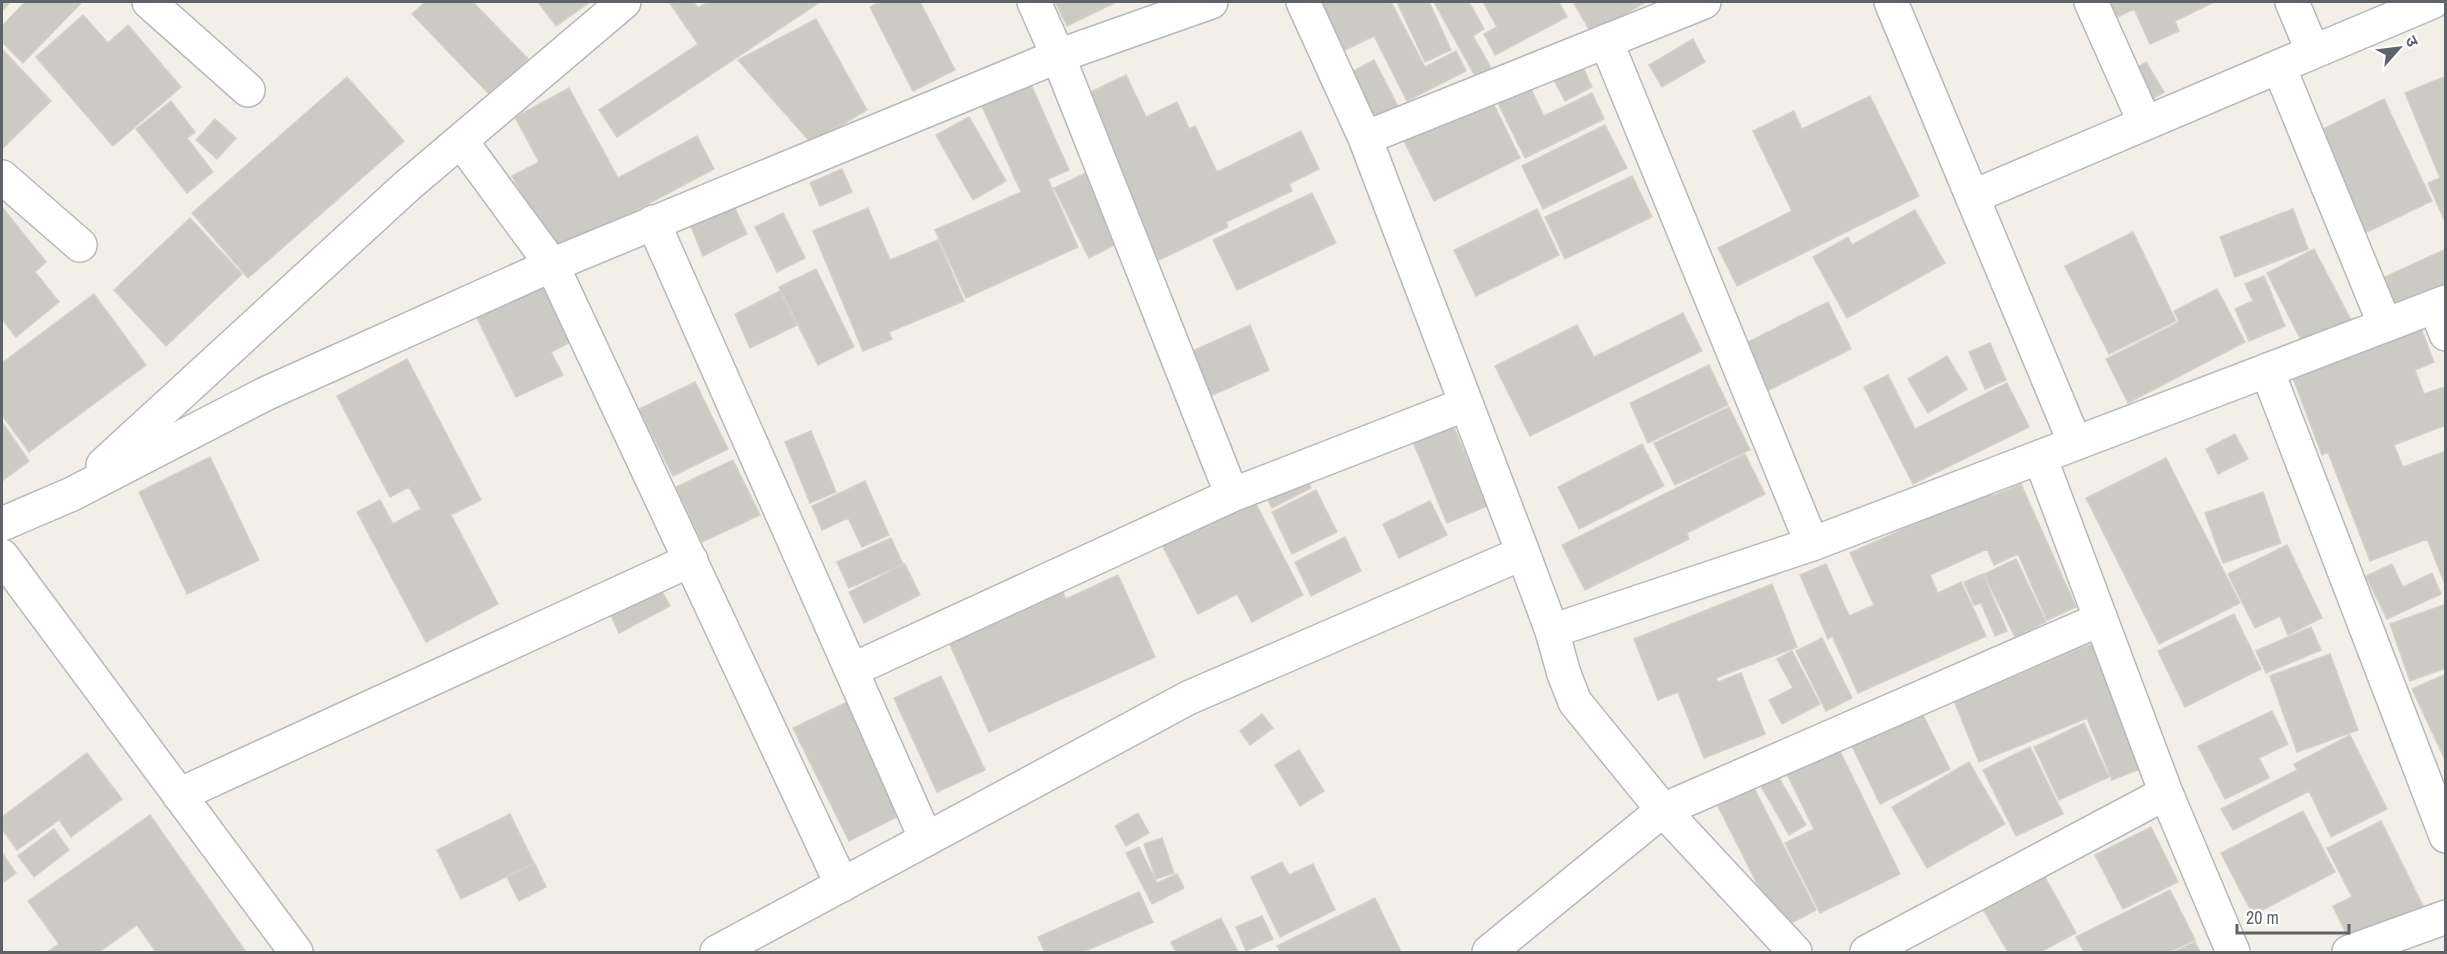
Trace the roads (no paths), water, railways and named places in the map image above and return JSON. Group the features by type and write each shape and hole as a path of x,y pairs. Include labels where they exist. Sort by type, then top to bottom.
{"street":[{"path":"149,2 248,90"},
{"path":"72,494 407,186 624,2"},
{"path":"1034,2 1058,56 1232,495"},
{"path":"2,524 72,494 265,394 552,265 1058,56 1210,2"},
{"path":"1303,2 1365,138 1523,553 1575,702 1663,810 1795,952"},
{"path":"1365,138 1704,2"},
{"path":"1891,2 2075,443"},
{"path":"2091,2 2145,123"},
{"path":"2292,2 2313,52"},
{"path":"1972,197 2432,2"},
{"path":"1606,41 1812,544"},
{"path":"2279,67 2385,325"},
{"path":"461,141 552,265 842,885"},
{"path":"2,177 80,245"},
{"path":"653,222 926,839"},
{"path":"1552,631 1812,544 2385,325 2442,314"},
{"path":"2267,370 2445,836"},
{"path":"852,670 1232,495 1466,404"},
{"path":"2040,457 2166,792 2233,952"},
{"path":"717,952 1188,698 1523,553"},
{"path":"2,556 296,952"},
{"path":"179,795 690,560"},
{"path":"1490,952 1663,810 2101,619"},
{"path":"1867,952 2166,792"},
{"path":"2349,952 2445,918"}]}
